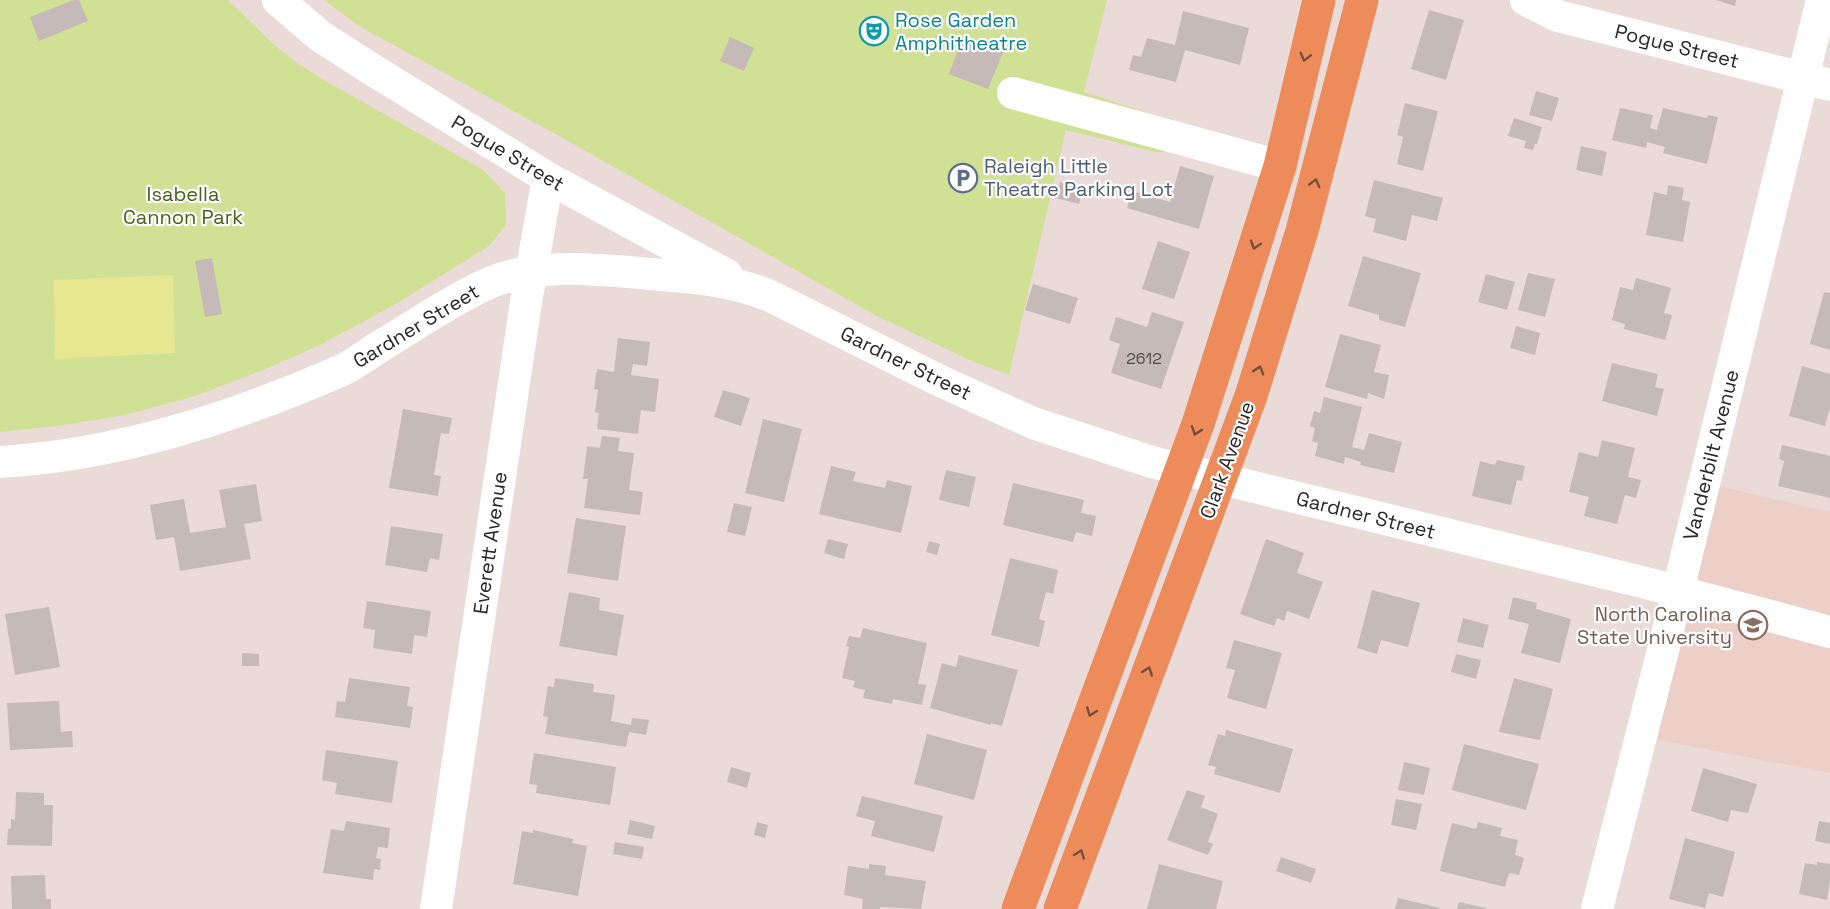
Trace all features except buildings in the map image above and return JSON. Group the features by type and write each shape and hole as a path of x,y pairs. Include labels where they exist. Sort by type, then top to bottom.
{"main road":[{"name":"Clark Avenue","path":"1018,909 1198,424 1280,166 1319,0"},
{"name":"Clark Avenue","path":"1060,909 1251,396 1302,231 1362,0"}],"street":[{"name":"Pogue Street","path":"278,0 320,36 368,68 548,178 749,287"},
{"name":"Pogue Street","path":"1526,0 1558,16 1816,82"},
{"name":"Vanderbilt Avenue","path":"1597,909 1677,592 1816,82 1822,0"},
{"path":"1013,93 1280,166"},
{"name":"Everett Avenue","path":"436,909 548,178"},
{"name":"Gardner Street","path":"0,462 34,460 99,450 180,431 263,403 344,369 486,284 532,272 574,268 700,278 749,287 936,379 1033,423 1100,446 1182,469 1830,632"}],"shaded area":[{"path":"173,275 175,353 55,359 54,280"},
{"name":"North Carolina State University","path":"1710,484 1830,512 1830,773 1648,738"}],"green space":[{"name":"Isabella Cannon Park","path":"0,0 228,0 272,43 297,63 482,169 505,193 506,225 489,246 394,305 320,345 263,370 192,397 125,415 0,432"},
{"path":"324,0 1107,0 1084,92 1263,151 1155,152 1066,130 1009,375 974,362 875,315 570,142 359,26"}],"place":[{"name":"Rose Garden Amphitheatre","path":"874,31"},
{"name":"Raleigh Little Theatre Parking Lot","path":"963,178"},
{"name":"North Carolina State University","path":"1753,625"}]}
